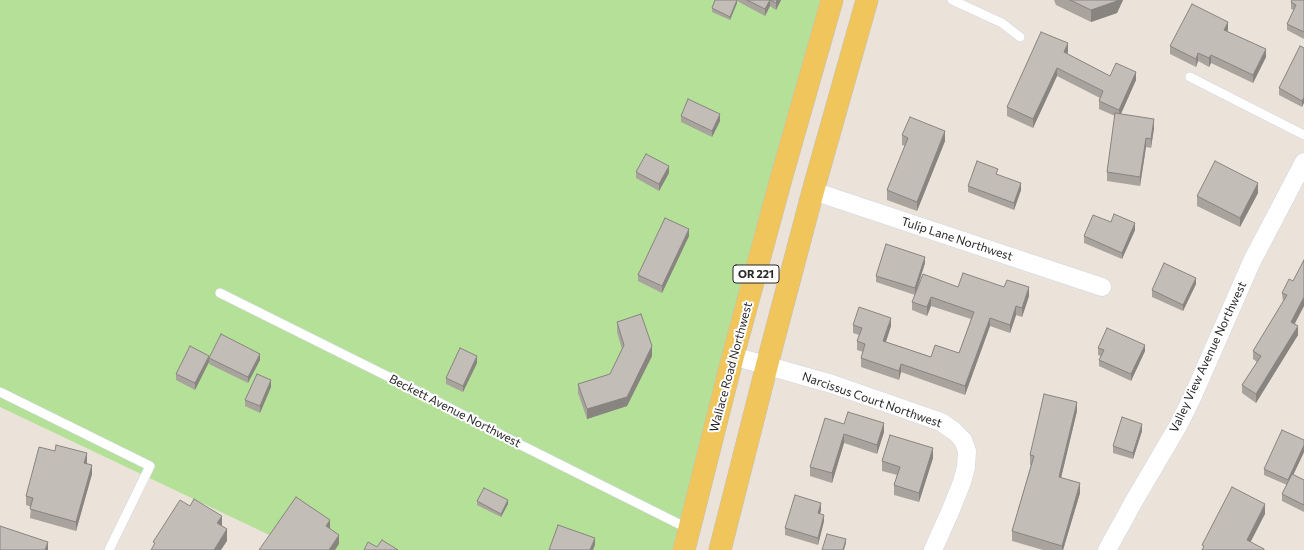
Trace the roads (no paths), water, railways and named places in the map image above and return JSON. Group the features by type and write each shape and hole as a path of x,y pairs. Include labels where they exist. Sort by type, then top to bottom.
{"main road":[{"name":"Wallace Road Northwest","path":"684,550 781,179 832,0"},
{"name":"OR 221","path":"720,550 766,365 867,0"}],"street":[{"name":"Valley View Avenue Northwest","path":"1107,550 1178,426 1192,398 1252,260 1304,162"},
{"name":"Tulip Lane Northwest","path":"813,192 1102,287"},
{"name":"Narcissus Court Northwest","path":"734,356 832,384 941,422 954,431 963,440 967,451 966,467 962,482 933,550"}],"lane":[{"path":"952,0 1002,23 1020,38"},
{"path":"1190,77 1304,135"},
{"name":"Beckett Avenue Northwest","path":"220,293 690,529"},
{"path":"0,392 150,466 109,550"}]}
